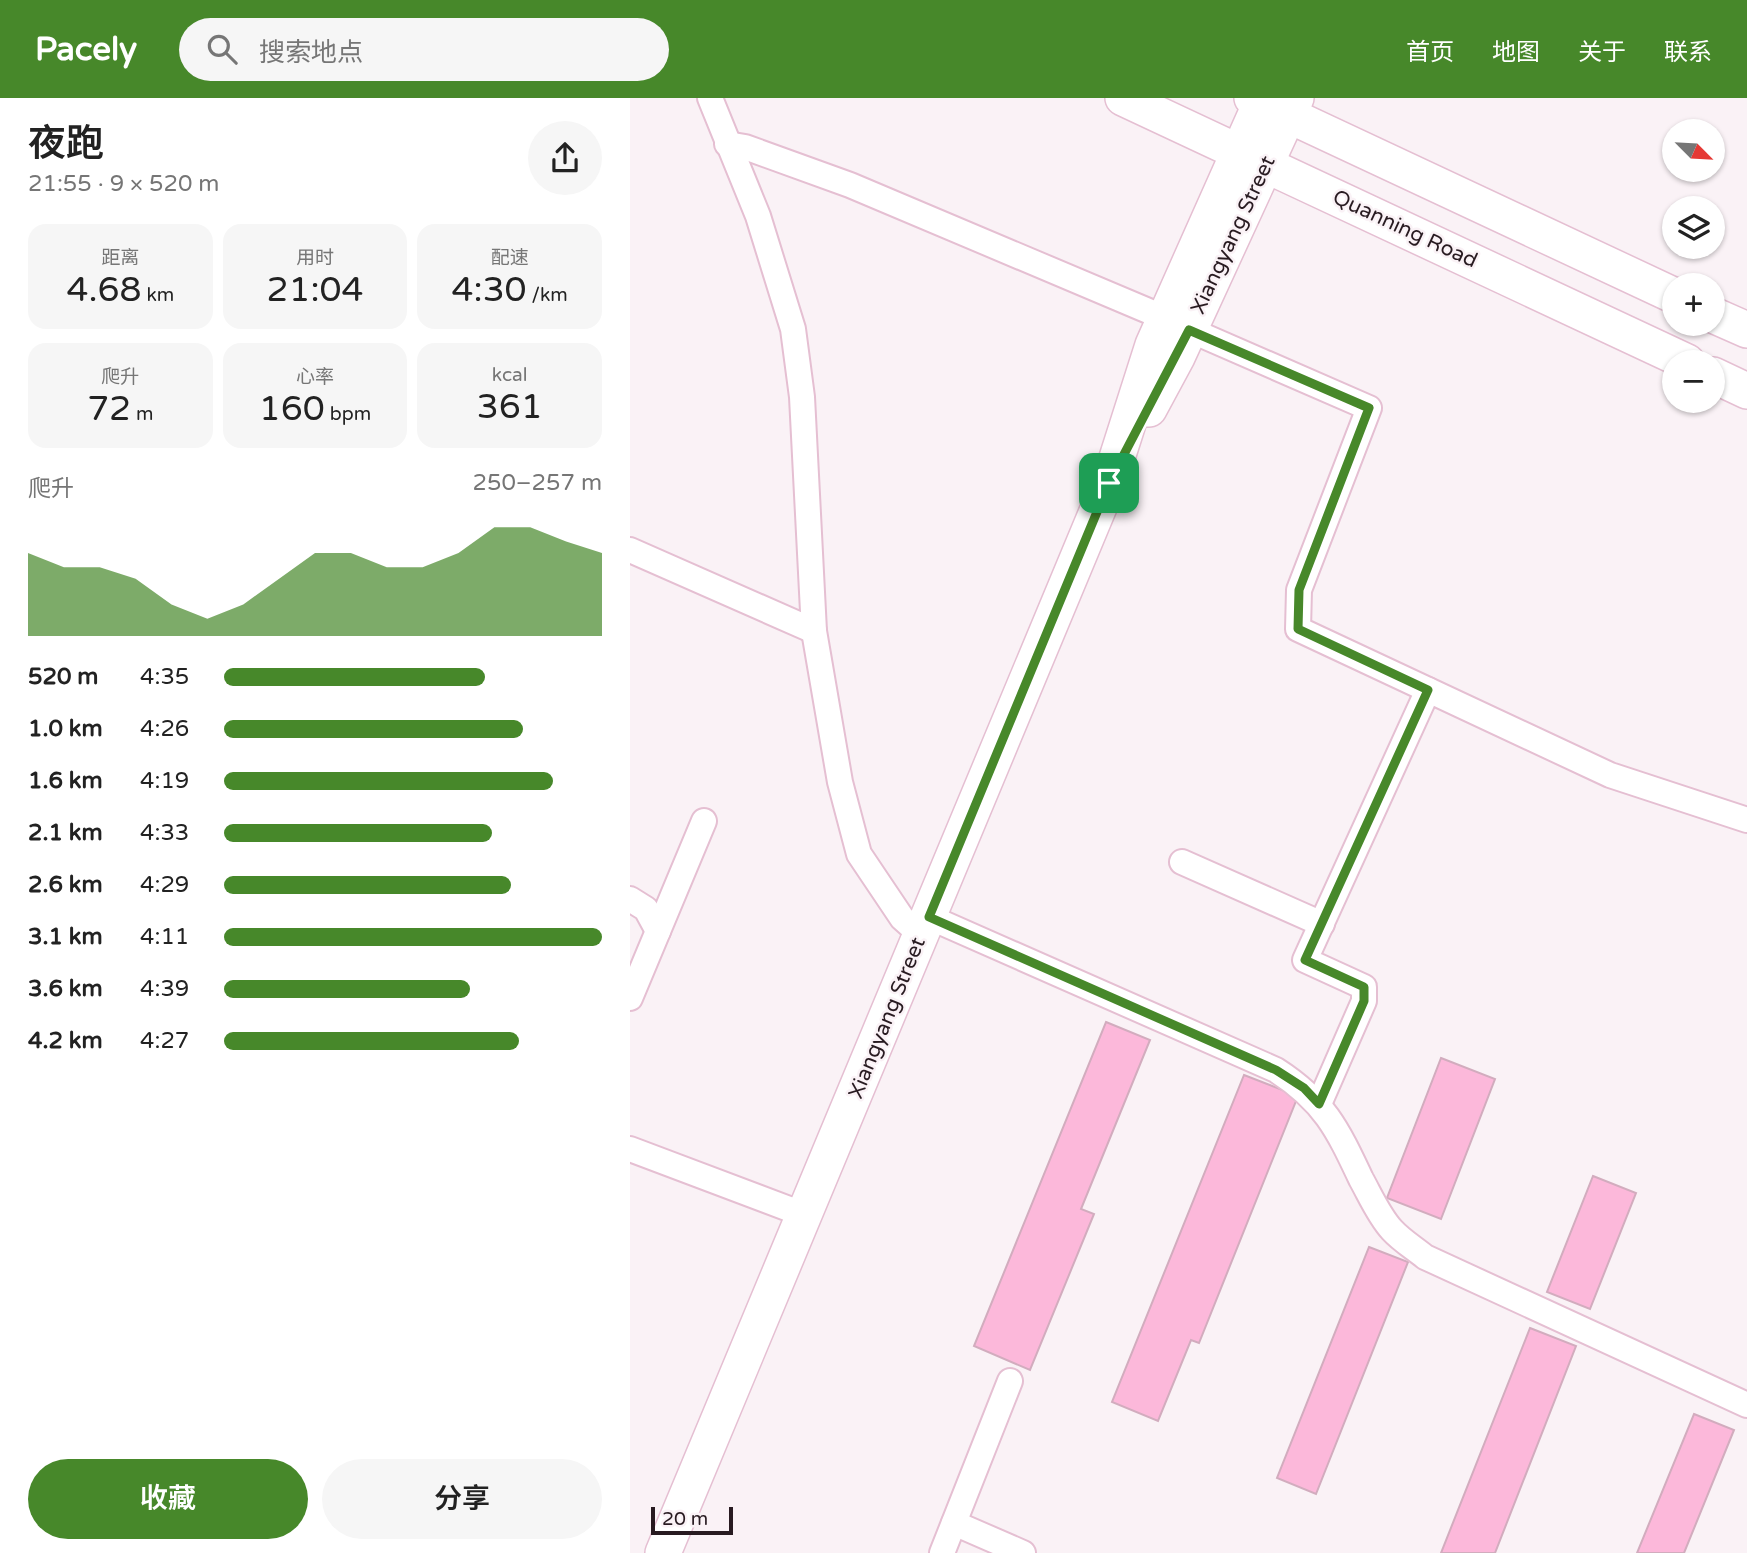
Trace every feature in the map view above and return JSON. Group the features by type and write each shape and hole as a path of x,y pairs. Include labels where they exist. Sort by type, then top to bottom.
{"street":[{"path":"710,98 758,216 793,329 802,397 814,631 841,782 859,854 902,918 1276,1070 1304,1088 1319,1104 1339,1133 1370,1196 1391,1229 1425,1257 1747,1405"},
{"name":"Quanning Road","path":"1123,98 1662,351"},
{"path":"1272,102 1662,290"},
{"name":"Xiangyang Street","path":"663,1553 1109,483 1252,158 1272,102"},
{"path":"727,144 745,147 850,185 1369,408 1299,590 1298,629 1610,775 1747,820"},
{"path":"1725,320 1747,330"},
{"path":"1725,381 1747,391"},
{"path":"630,550 814,631"},
{"path":"1319,1104 1364,1001 1364,987 1305,960 1428,690"},
{"path":"630,998 704,821"},
{"path":"1182,862 1322,924"},
{"path":"630,899 646,909 658,931"},
{"path":"630,1149 805,1215"},
{"path":"942,1553 1010,1381"},
{"path":"954,1523 1023,1553"}],"building":[{"path":"1106,1022 1150,1040 1081,1209 1094,1214 1030,1370 974,1346"},
{"path":"1441,1058 1495,1079 1441,1219 1387,1198"},
{"path":"1244,1075 1298,1096 1199,1343 1191,1340 1158,1421 1112,1402"},
{"path":"1593,1176 1636,1193 1590,1309 1547,1292"},
{"path":"1369,1247 1408,1262 1316,1494 1277,1478"},
{"path":"1530,1328 1576,1346 1495,1553 1441,1553"},
{"path":"1694,1414 1734,1430 1684,1553 1637,1553"}],"route":[{"path":"1189,330 1369,408 1299,590 1298,629 1428,690 1305,960 1364,987 1364,1001 1319,1104 1304,1088 1276,1070 929,917 1109,483 1189,330"}]}
